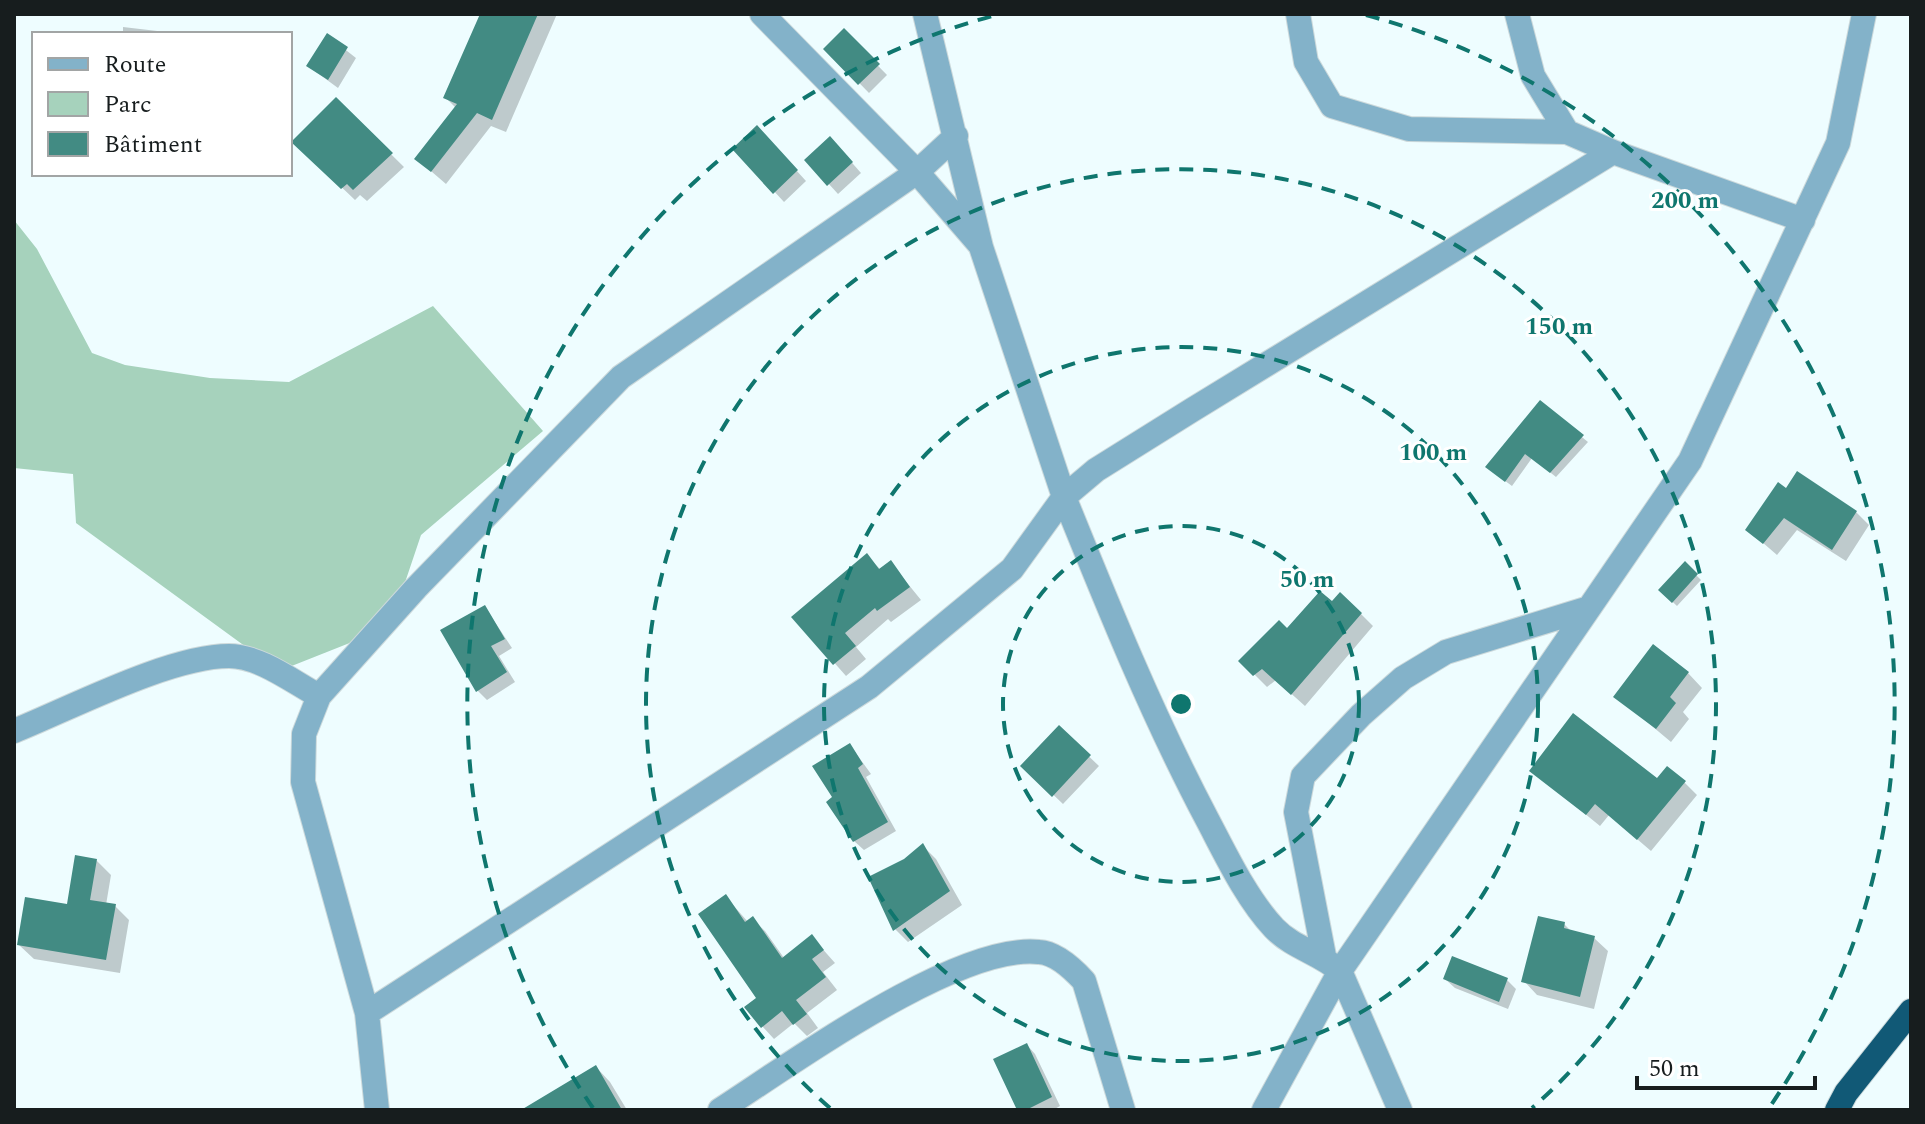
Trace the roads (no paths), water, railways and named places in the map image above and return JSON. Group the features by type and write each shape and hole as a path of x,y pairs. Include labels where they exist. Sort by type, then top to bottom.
{"highway":[{"path":"1837,1110 1846,1093 1911,1011"}],"street":[{"path":"762,14 917,172 981,247"},
{"path":"925,14 981,247 1064,497 1162,734 1217,838 1275,928 1298,946 1332,964"},
{"path":"1298,14 1306,62 1332,106 1409,129 1567,132 1613,152 1803,220"},
{"path":"1517,14 1533,76 1567,132"},
{"path":"1264,1110 1332,964 1690,461 1838,143 1864,14"},
{"path":"377,1110 367,1013 303,782 304,734 319,696 416,588 621,377 917,172 956,136"},
{"path":"367,1013 869,687 1012,569 1064,497 1096,470 1613,152"},
{"path":"1400,1110 1332,964 1296,812 1303,776 1361,715 1403,678 1435,658 1586,609"},
{"path":"14,731 190,662 231,656 260,664 319,696"},
{"path":"720,1110 912,989 988,958 1040,951 1070,966 1084,981 1123,1110"}]}
